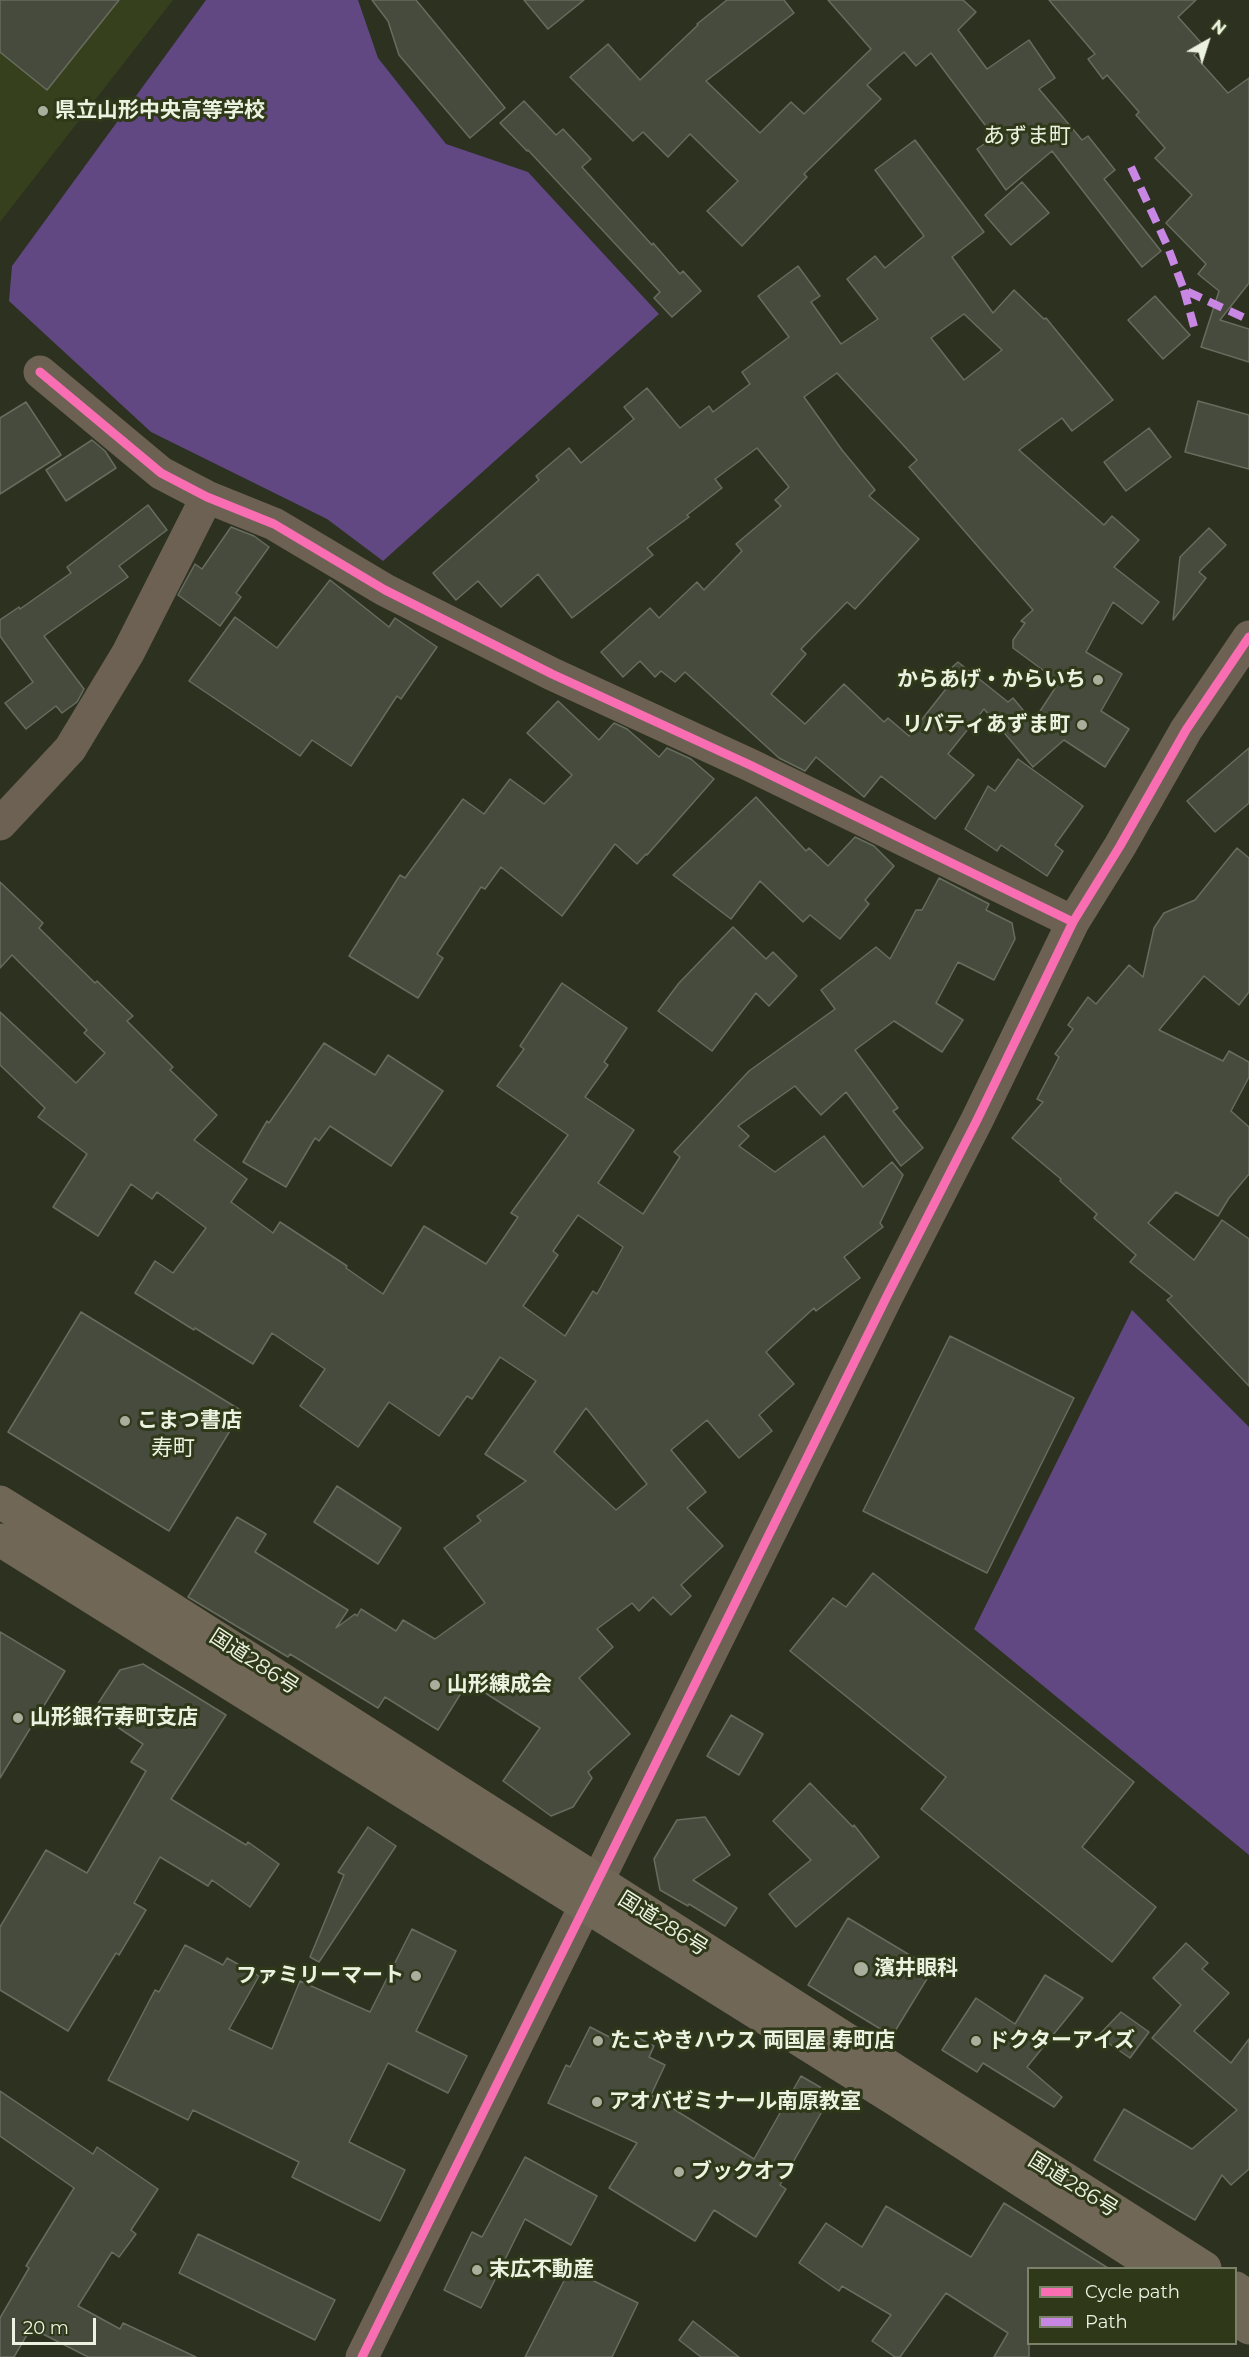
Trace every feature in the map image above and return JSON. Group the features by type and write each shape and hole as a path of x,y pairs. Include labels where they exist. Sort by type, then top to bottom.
{"highway":[{"name":"国道286号","path":"0,1502 150,1595 886,2094 1154,2267"},
{"name":"国道286号","path":"0,1540 592,1894 1203,2267"}],"street":[{"path":"40,372 161,472 207,497 274,524 385,590 552,674 750,765 1073,922"},
{"path":"0,824 70,749 128,653 207,497"},
{"path":"362,2357 888,1294 978,1120 1073,922 1120,846 1186,730 1249,637"}],"shaded area":[{"name":"県立山形中央高等学校","path":"0,0 173,0 0,222"},
{"path":"206,0 358,0 378,58 446,144 528,172 659,314 383,561 327,519 151,432 9,301 12,266"},
{"path":"1132,1310 1249,1427 1249,1855 974,1629"}],"building":[{"path":"0,0 119,0 47,90 0,52"},
{"path":"372,0 416,0 505,108 470,138 399,55 388,21"},
{"path":"524,0 584,0 548,29"},
{"path":"727,0 784,0 794,13 706,81 760,133 791,102 804,114 871,49 828,0 963,0 976,12 958,30 987,69 1029,40 1055,78 1039,89 1082,140 1088,136 1115,170 1104,179 1161,251 1142,267 1052,151 1006,190 977,149 994,137 931,53 916,66 904,52 867,85 881,99 804,174 807,177 742,246 707,211 738,181 690,134 668,157 643,132 633,141 570,77 608,44 640,80 697,24"},
{"path":"1049,0 1196,0 1178,17 1204,46 1194,55 1228,93 1249,78 1249,283 1220,320 1249,329 1249,362 1201,347 1219,291 1198,274 1206,264 1166,223 1192,195 1155,158 1165,148 1136,115 1139,112 1107,75 1103,79 1088,59 1095,54"},
{"path":"524,101 556,135 563,129 591,159 582,167 652,245 653,243 680,274 683,271 701,291 672,317 654,298 660,292 500,123"},
{"path":"915,140 984,232 952,257 993,313 1014,290 1044,319 1046,318 1113,400 1072,431 1062,418 1019,450 1104,525 1112,516 1139,540 1114,567 1159,602 1142,624 1113,602 1086,652 1122,674 1101,711 1129,729 1105,767 1064,740 1033,767 984,709 948,754 974,775 935,819 881,776 864,797 816,757 805,771 779,758 685,672 675,682 661,671 655,677 640,661 623,677 601,652 650,608 659,618 697,582 704,590 742,551 736,544 781,506 775,500 789,487 757,448 715,479 722,488 687,515 689,517 647,548 653,555 572,618 538,574 501,607 478,581 456,600 433,573 539,480 536,476 569,448 581,463 634,419 624,407 647,388 680,428 709,406 713,412 750,384 742,372 789,337 758,296 798,266 820,296 811,302 841,344 878,319 847,279 875,256 885,268 924,236 875,170","holes":["964,314 1002,350 964,380 931,338","837,373 917,460 909,467 1033,610 1021,621 1025,623 1013,640 1013,648 1059,682 1033,722 1013,698 1008,702 958,662 950,669 956,676 909,736 888,718 884,722 844,684 805,724 771,694 806,654 801,649 847,602 855,609 919,539 869,496 875,490 842,450 804,397"]},
{"path":"1022,182 1049,213 1011,245 985,215"},
{"path":"1155,296 1190,335 1163,359 1128,320"},
{"path":"1198,401 1249,415 1249,469 1185,452"},
{"path":"26,402 61,455 0,494 0,418"},
{"path":"1149,428 1171,457 1126,491 1104,462"},
{"path":"92,440 105,451 116,468 66,501 46,470"},
{"path":"148,505 167,530 119,566 128,577 44,636 84,689 77,702 62,713 56,706 26,729 5,703 33,682 0,636 0,620 19,607 20,609 71,573 67,567"},
{"path":"231,527 254,536 269,547 236,593 241,597 220,626 178,595 195,564 202,569"},
{"path":"1209,528 1226,545 1199,572 1206,578 1173,620 1180,557"},
{"path":"330,580 389,627 395,618 437,647 401,699 397,696 351,766 312,740 300,756 189,681 235,617 277,648"},
{"path":"558,701 599,740 614,723 627,729 659,757 667,748 691,759 714,779 637,864 615,844 562,916 501,867 485,889 481,887 437,954 443,958 418,998 349,956 400,875 405,878 463,799 484,814 510,779 544,804 572,775 527,733"},
{"path":"1249,748 1249,803 1215,832 1187,801"},
{"path":"1018,759 1083,806 1055,845 1063,851 1047,876 1001,845 997,851 965,829 988,786 995,791"},
{"path":"756,797 806,851 809,848 828,866 855,837 874,846 894,866 865,900 869,904 840,939 810,915 803,922 760,881 731,919 673,875"},
{"path":"1237,848 1249,858 1249,992 1239,1005 1204,976 1159,1030 1223,1061 1229,1051 1249,1062 1249,1077 1231,1111 1249,1127 1249,1174 1229,1198 1218,1216 1176,1192 1148,1223 1194,1260 1222,1220 1249,1239 1249,1386 1167,1300 1172,1296 1130,1262 1136,1255 1094,1218 1097,1214 1060,1181 1061,1179 1012,1138 1043,1102 1037,1099 1059,1057 1055,1054 1073,1029 1068,1025 1088,997 1096,1004 1129,965 1143,977 1154,928 1164,913 1195,900"},
{"path":"939,878 989,904 986,910 1012,923 1015,939 994,980 958,962 936,1003 963,1020 942,1052 894,1021 855,1050 898,1108 893,1111 923,1148 901,1166 846,1092 821,1115 795,1086 738,1126 749,1136 739,1146 775,1172 824,1136 863,1187 892,1162 903,1175 880,1223 883,1227 844,1257 860,1278 816,1311 814,1308 766,1352 794,1384 759,1415 772,1431 739,1458 707,1420 671,1450 706,1492 687,1508 723,1546 681,1585 691,1596 671,1615 653,1597 639,1611 632,1603 597,1629 613,1647 579,1678 630,1734 588,1772 592,1778 573,1807 551,1816 503,1781 540,1728 468,1682 438,1730 385,1697 378,1708 290,1654 288,1657 188,1597 237,1517 266,1534 255,1552 348,1610 336,1628 355,1614 357,1616 361,1609 396,1631 403,1620 435,1639 485,1603 444,1548 481,1521 477,1516 526,1481 485,1454 536,1381 500,1357 472,1399 467,1396 439,1436 389,1402 358,1447 300,1406 325,1369 272,1333 253,1364 135,1293 155,1261 173,1273 206,1228 157,1192 152,1199 131,1184 98,1236 53,1207 87,1154 38,1117 45,1108 0,1065 0,1012 76,1083 105,1053 84,1033 87,1030 12,955 0,968 0,882 43,923 39,928 95,983 97,981 133,1016 127,1021 173,1067 170,1070 217,1115 194,1140 247,1179 231,1202 273,1233 280,1222 347,1266 346,1268 383,1294 424,1226 486,1264 518,1217 511,1213 568,1135 497,1086 524,1049 520,1046 562,983 627,1028 604,1062 608,1065 585,1097 634,1130 598,1183 643,1214 680,1157 674,1152 749,1071 835,1009 821,990 876,947 890,959 916,910 922,910","holes":["578,1215 623,1247 597,1294 593,1291 565,1336 523,1306 558,1255 553,1251","586,1408 647,1484 616,1510 554,1452"]},
{"path":"733,927 766,959 773,952 797,976 769,1006 756,993 712,1051 658,1011 679,983"},
{"path":"324,1043 375,1075 388,1055 443,1091 391,1166 330,1126 319,1141 315,1138 286,1187 243,1162 267,1121 269,1123"},
{"name":"こまつ書店","path":"81,1312 242,1411 169,1531 8,1432"},
{"path":"950,1336 1074,1398 987,1573 863,1511"},
{"path":"337,1486 401,1528 378,1564 314,1522"},
{"path":"873,1573 1134,1782 1082,1847 1156,1907 1112,1962 921,1809 946,1777 790,1651 833,1598 846,1607"},
{"name":"山形銀行寿町支店","path":"0,1632 65,1671 0,1778"},
{"path":"143,1664 226,1715 171,1799 246,1845 248,1842 279,1864 250,1907 212,1880 208,1886 160,1857 134,1903 146,1910 119,1955 116,1953 68,2031 0,1990 0,1927 46,1850 87,1873 146,1771 131,1762 143,1744 93,1711 120,1670"},
{"path":"731,1715 763,1734 739,1775 707,1756"},
{"path":"810,1783 853,1827 854,1825 879,1857 796,1927 769,1894 811,1860 773,1821"},
{"path":"705,1817 730,1855 693,1880 737,1908 725,1926 689,1904 688,1906 660,1890 654,1859 677,1820"},
{"path":"368,1827 396,1846 319,1962 310,1957 344,1875 338,1872"},
{"path":"848,1918 933,1969 892,2036 808,1985"},
{"path":"412,1929 456,1951 416,2031 467,2056 448,2093 388,2063 349,2142 405,2170 380,2221 292,2177 299,2162 193,2110 188,2120 108,2080 155,1990 159,1992 185,1945 223,1965 227,1958 259,1976 229,2029 272,2049 300,1981 370,2012"},
{"path":"1186,1943 1208,1963 1202,1969 1229,1993 1194,2031 1231,2063 1249,2039 1249,2169 1231,2185 1222,2175 1195,2220 1094,2160 1124,2109 1192,2149 1237,2110 1152,2038 1181,2005 1153,1978"},
{"path":"1045,1975 1083,1998 1027,2067 1062,2097 1054,2107 983,2063 977,2072 942,2050 976,1998 1015,2024"},
{"path":"1121,2012 1149,2032 1130,2058 1098,2036"},
{"path":"590,2027 629,2047 635,2036 654,2046 649,2057 665,2065 651,2095 754,2159 801,2076 832,2094 780,2185 786,2189 756,2237 714,2210 695,2241 609,2188 637,2143 548,2103 566,2065 570,2067"},
{"path":"0,2091 93,2154 97,2147 158,2189 131,2230 136,2234 119,2257 112,2252 78,2306 120,2329 123,2323 196,2357 88,2357 31,2328 14,2357 0,2357 0,2318 29,2268 26,2266 74,2188 0,2136"},
{"path":"525,2157 597,2196 571,2245 525,2219 481,2308 444,2290 472,2232 482,2237"},
{"path":"1004,2203 1106,2267 1027,2267 1029,2357 994,2357 1008,2333 946,2293 900,2357 895,2357 872,2341 891,2315 842,2286 839,2291 799,2263 826,2223 862,2247 886,2206 971,2257"},
{"path":"198,2234 335,2300 315,2340 179,2273"},
{"path":"570,2269 638,2303 612,2357 525,2357"},
{"path":"693,2321 739,2357 701,2357 679,2340"}],"marked path":[{"path":"1131,167 1167,245 1184,290 1249,320"},
{"path":"1184,290 1196,334"}],"cycle path":[{"path":"40,372 161,473 207,497 274,524 385,590 552,674 750,765 1073,922"},
{"path":"362,2357 888,1294 977,1120 1073,922 1120,846 1186,730 1249,637"}],"place":[{"name":"県立山形中央高等学校","path":"43,111"},
{"name":"からあげ・からいち","path":"1098,680"},
{"name":"リバティあずま町","path":"1082,725"},
{"name":"こまつ書店","path":"125,1421"},
{"name":"山形練成会","path":"435,1685"},
{"name":"山形銀行寿町支店","path":"18,1718"},
{"name":"濱井眼科","path":"861,1969"},
{"name":"ファミリーマート","path":"416,1976"},
{"name":"たこやきハウス 両国屋 寿町店","path":"598,2041"},
{"name":"ドクターアイズ","path":"976,2041"},
{"name":"アオバゼミナール南原教室","path":"597,2102"},
{"name":"ブックオフ","path":"679,2172"},
{"name":"末広不動産","path":"477,2270"}],"district":[{"name":"あずま町","path":"1027,137"},
{"name":"寿町","path":"173,1449"}]}
